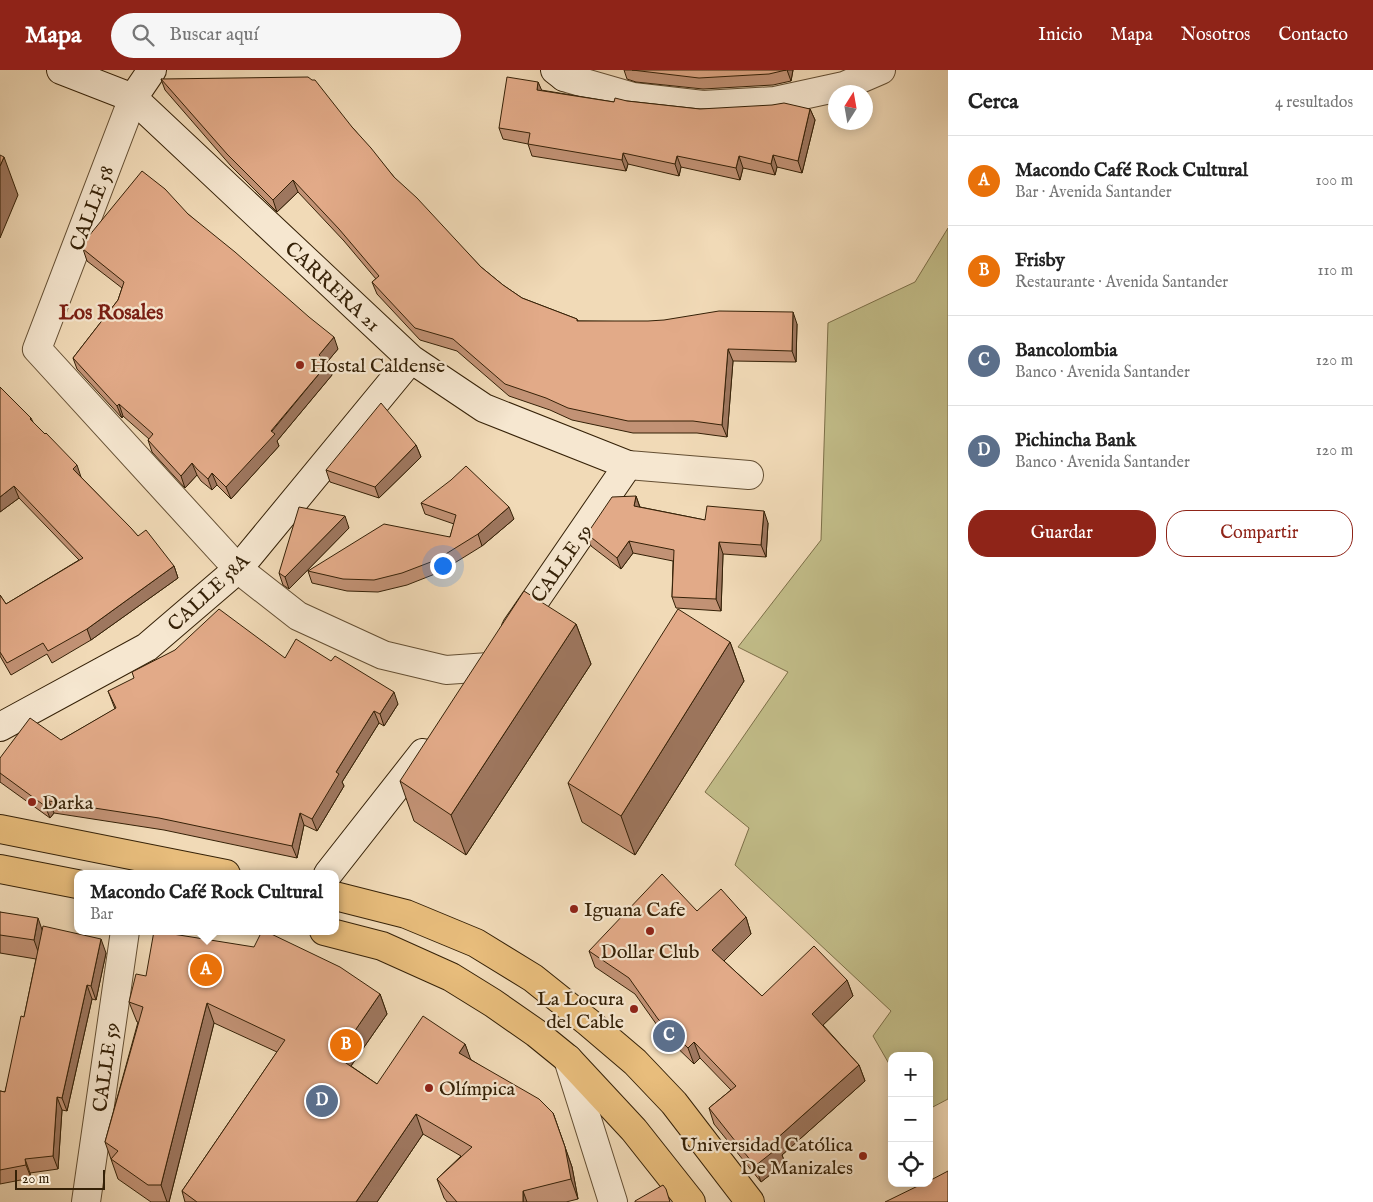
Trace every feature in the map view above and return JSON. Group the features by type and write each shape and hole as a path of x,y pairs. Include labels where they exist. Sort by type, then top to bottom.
{"main road":[{"path":"0,829 206,870"},
{"path":"0,869 74,883"},
{"path":"339,897 406,914 476,943 533,978 635,1062 674,1103 750,1202"},
{"path":"339,935 382,946 451,978 536,1033 568,1059 634,1130 691,1202"}],"street":[{"name":"CARRERA 21","path":"61,70 133,98 411,359 484,408 628,466 749,475"},
{"name":"CALLE 58","path":"152,70 133,98 37,348 238,569"},
{"path":"562,72 633,97 703,105 774,102 844,86 881,70"},
{"name":"CALLE 58A","path":"0,727 147,647 238,569 411,359"},
{"name":"CALLE 59","path":"472,690 628,466"},
{"path":"238,569 298,616 383,655 446,670 489,667"},
{"path":"331,870 436,736"},
{"name":"CALLE 59","path":"84,1201 124,935"},
{"path":"568,1059 613,1202"}],"shaded area":[{"path":"948,228 948,1099 933,1107 933,1052 888,1052 888,1062 873,1036 891,1011 735,865 749,828 705,792 788,672 738,647 821,540 828,323 915,282"}],"building":[{"path":"632,70 786,70 769,74 699,78"},
{"path":"308,77 315,80 394,177 417,198 481,267 522,298 577,319 577,321 664,320 719,311 793,312 792,351 728,349 722,425 693,421 628,421 568,408 546,398 505,384 453,339 415,328 372,282 379,276 339,229 293,180 273,200 227,154 161,79"},
{"path":"507,77 538,82 537,90 614,102 615,98 700,109 784,103 810,109 798,161 773,155 771,164 739,156 736,168 677,156 675,164 623,153 622,160 528,144 530,133 499,128"},
{"path":"0,155 4,157 0,166"},
{"path":"142,171 165,189 188,214 334,337 319,355 328,363 271,431 275,434 226,487 212,473 208,479 192,463 181,476 148,440 153,434 119,404 117,406 73,358 118,300 124,282 83,249 88,237"},
{"path":"0,387 77,465 73,469 138,536 146,530 174,566 87,629 48,651 43,643 7,663 0,652 0,595 6,604 83,558 14,486 0,497"},
{"path":"381,403 416,445 375,487 326,470"},
{"path":"466,466 509,507 478,534 436,560 402,573 374,580 343,579 308,571 384,524 450,537 456,515 421,503"},
{"path":"636,496 634,506 705,520 707,506 764,511 761,545 719,542 716,599 672,597 674,550 629,541 617,558 587,534 612,497"},
{"path":"299,507 345,516 285,577 279,573"},
{"path":"524,591 576,624 451,815 400,781"},
{"path":"219,609 285,658 296,639 331,661 335,656 394,692 380,714 374,711 336,772 339,774 312,819 300,813 292,846 159,818 49,801 45,806 0,773 0,758 30,718 61,740 116,708 108,691 134,678 132,672 175,650"},
{"path":"678,609 730,642 621,816 568,783"},
{"path":"662,874 697,911 721,889 746,917 712,950 762,996 814,946 847,980 812,1014 859,1065 774,1141 779,1147 755,1166 709,1108 736,1086 694,1042 688,1048 658,1019 629,978 589,951"},
{"path":"0,912 38,918 34,940 0,935"},
{"path":"43,926 74,933 74,935 101,939 91,986 87,985 62,1098 57,1097 53,1156 25,1159 26,1165 0,1170 0,1091 5,1092 21,1016 24,1017"},
{"path":"153,935 179,935 254,947 260,935 273,935 340,967 380,994 337,1057 377,1084 423,1016 465,1044 459,1053 539,1099 553,1113 565,1147 571,1179 523,1191 523,1202 457,1202 437,1179 472,1147 416,1114 356,1202 197,1202 182,1191 285,1040 207,1003 161,1185 148,1185 111,1159 118,1151 105,1142 143,1007 129,1002 136,974 146,976"},
{"path":"948,1171 948,1202 885,1202 916,1187 933,1187 933,1179"},
{"path":"663,1185 670,1202 635,1202 635,1201"}],"place":[{"name":"Hostal Caldense","path":"300,365"},
{"name":"Darka","path":"32,802"},
{"name":"Iguana Cafe","path":"574,909"},
{"name":"Dollar Club","path":"650,931"},
{"name":"Macondo Café Rock Cultural","path":"206,970"},
{"name":"La Locura del Cable","path":"634,1009"},
{"name":"Bancolombia","path":"669,1036"},
{"name":"Frisby","path":"346,1045"},
{"name":"Olímpica","path":"429,1088"},
{"name":"Pichincha Bank","path":"322,1101"},
{"name":"Universidad Católica De Manizales","path":"863,1156"}],"district":[{"name":"Los Rosales","path":"111,312"}]}
